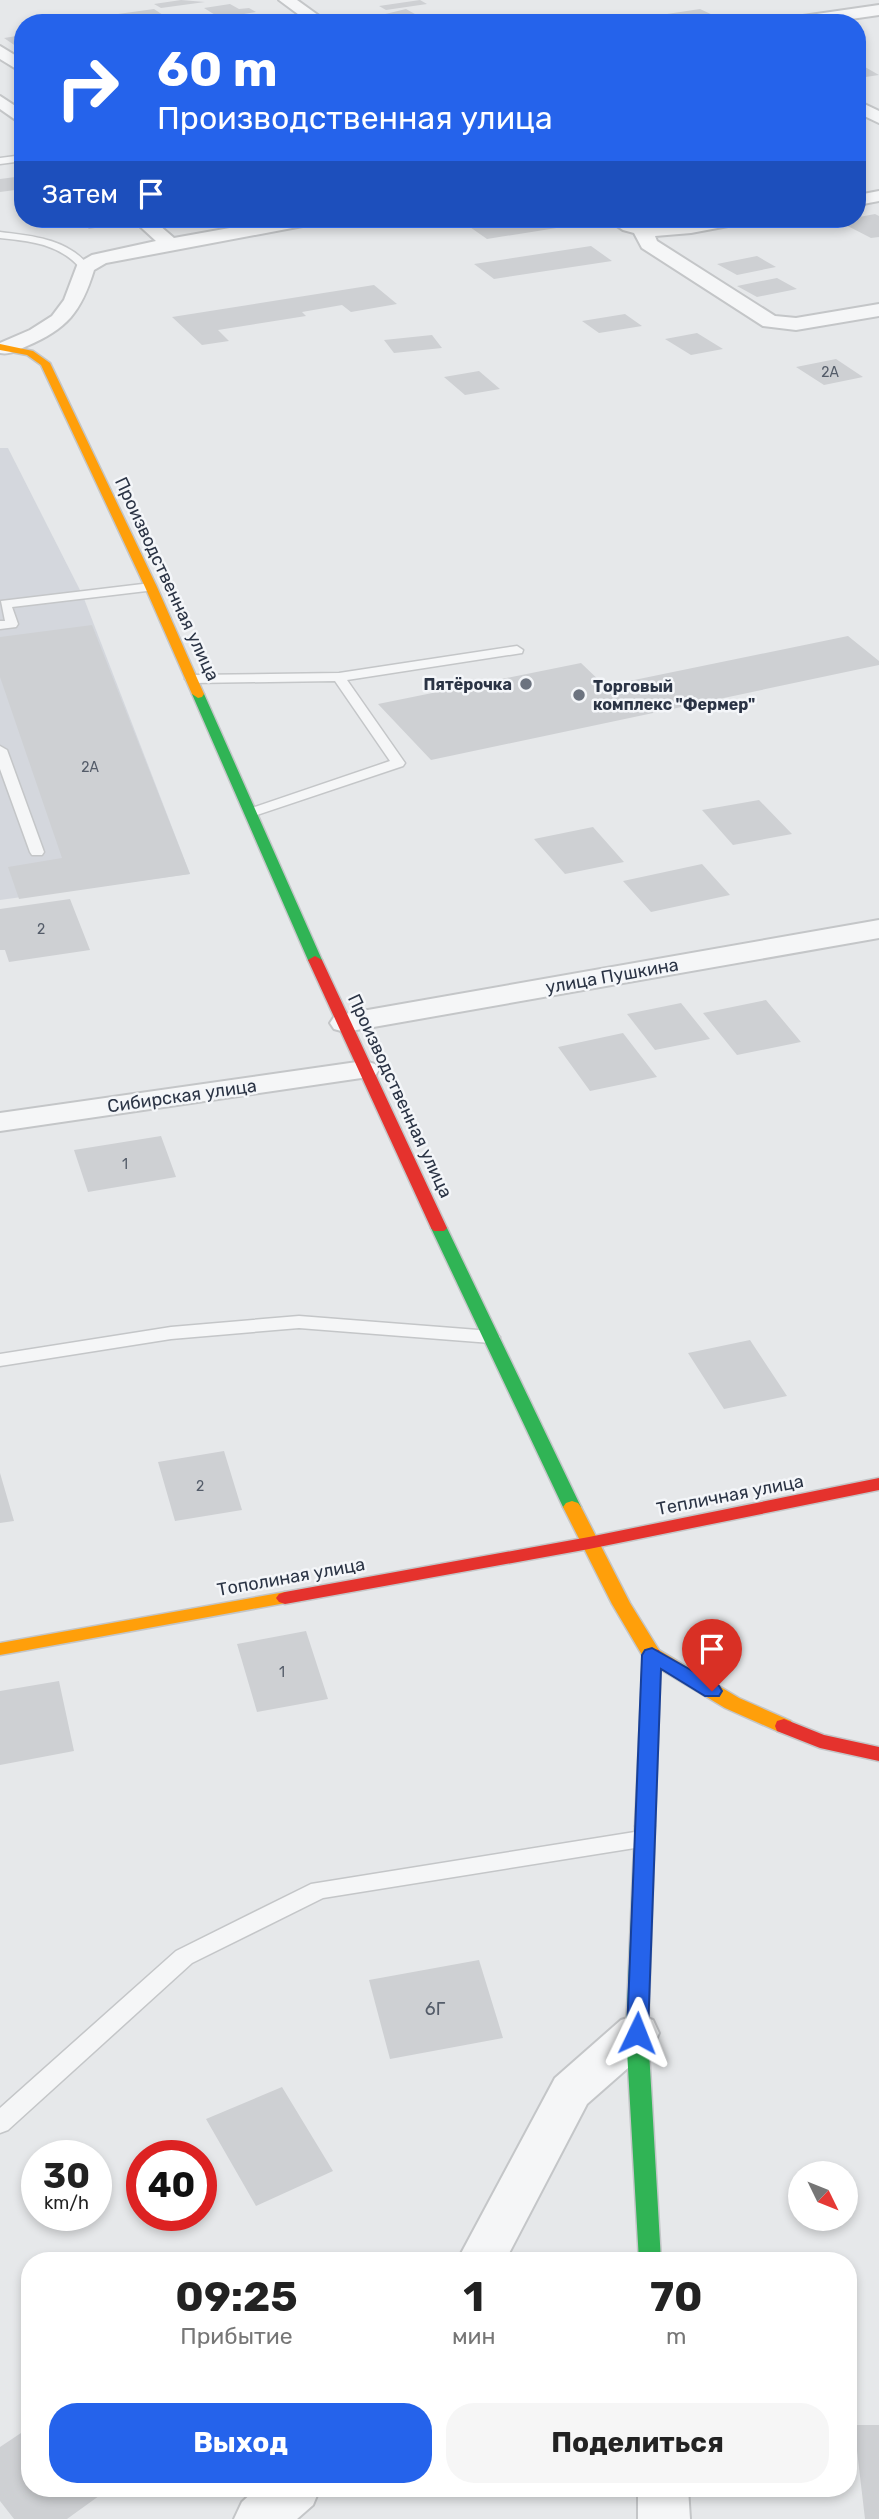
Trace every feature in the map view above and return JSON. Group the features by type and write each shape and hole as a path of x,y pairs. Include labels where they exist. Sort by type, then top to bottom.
{"street":[{"path":"287,0 308,14"},
{"path":"851,14 879,10"},
{"path":"0,101 14,113"},
{"path":"152,228 169,243"},
{"path":"2,347 38,334 64,318 78,293 85,267 99,259 226,228"},
{"path":"636,228 643,231 679,228"},
{"path":"643,231 649,244 770,322 796,324 879,310"},
{"name":"Производственная улица","path":"2,347 30,353 45,363 151,587 364,1070 589,1543 652,1655 732,1703 820,1741 879,1754"},
{"name":"улица Пушкина","path":"345,1023 879,929"},
{"name":"Сибирская улица","path":"0,1122 364,1070"},
{"name":"Тепличная улица","path":"589,1543 879,1484"},
{"name":"Тополиная улица","path":"0,1649 589,1543"},
{"path":"649,2252 637,2033 652,1655"},
{"path":"486,2252 571,2091 637,2033"},
{"path":"260,2519 285,2497"},
{"path":"663,2497 664,2519"}],"lane":[{"path":"0,235 37,239 74,253 85,267"},
{"path":"5,604 151,587"},
{"path":"0,589 12,624 0,625"},
{"path":"192,679 339,677 517,650"},
{"path":"251,813 398,762 339,677"},
{"path":"0,750 37,852"},
{"path":"0,1360 171,1333 299,1322 491,1337"},
{"path":"0,2123 184,1957 319,1890 645,1839"}],"shaded area":[{"path":"0,448 8,448 83,596 190,874 0,900"}],"building":[{"path":"181,0 205,2 161,8 154,4"},
{"path":"420,0 427,4 386,10 379,6"},
{"path":"230,4 239,9 249,8 256,12 214,14 204,8"},
{"path":"154,9 162,14 118,14"},
{"path":"406,9 415,14 385,14"},
{"path":"700,9 711,14 667,14"},
{"path":"14,36 14,45 4,38"},
{"path":"866,68 879,75 866,77"},
{"path":"14,177 14,190 0,192 0,179"},
{"path":"866,216 879,216 879,237 871,238 852,228 866,228"},
{"path":"471,228 556,228 487,239"},
{"path":"591,246 612,261 494,279 474,264"},
{"path":"757,256 776,267 737,275 717,264"},
{"path":"777,278 797,289 757,297 737,286"},
{"path":"374,285 397,304 351,312 342,305 302,312 306,316 218,330 229,341 202,345 172,317"},
{"path":"625,314 642,326 599,333 582,321"},
{"path":"697,333 723,349 691,355 665,339"},
{"path":"432,335 442,348 394,353 384,340"},
{"path":"836,359 863,377 824,385 796,367"},
{"path":"479,371 500,389 465,395 444,377"},
{"path":"92,625 190,874 19,899 8,867 62,858 0,677 0,637"},
{"name":"Торговый комплекс \"Фермер\"","path":"848,636 879,661 879,665 431,760 378,704 581,663 605,686"},
{"path":"759,800 792,834 733,845 702,810"},
{"path":"593,827 624,862 565,874 534,839"},
{"path":"702,864 730,895 651,912 623,881"},
{"path":"70,899 90,950 9,962 5,950 0,950 0,909"},
{"path":"766,1000 801,1042 737,1055 703,1013"},
{"path":"681,1003 710,1039 655,1050 627,1014"},
{"path":"623,1033 657,1077 590,1091 558,1047"},
{"path":"161,1136 176,1177 88,1192 74,1150"},
{"path":"750,1340 787,1396 724,1409 688,1353"},
{"path":"224,1451 242,1510 175,1521 158,1462"},
{"path":"0,1473 14,1521 0,1523"},
{"path":"306,1631 328,1699 257,1712 237,1644"},
{"path":"59,1681 74,1751 0,1765 0,1691"},
{"path":"479,1960 503,2038 390,2059 369,1980"},
{"path":"282,2087 333,2171 256,2206 206,2119"},
{"path":"857,2425 879,2425 879,2519 865,2519 857,2451"},
{"path":"21,2433 21,2497 98,2497 67,2519 14,2519 0,2501 0,2447"}],"traffic: fast":[{"path":"198,694 315,960"},
{"path":"439,1228 572,1507"},
{"path":"645,1826 637,2033 649,2252"}],"traffic: slow":[{"path":"0,347 30,353 45,363 151,587 198,694"},
{"path":"572,1507 621,1604 652,1655 732,1703 784,1726"},
{"path":"0,1649 285,1598"}],"traffic: jam":[{"path":"315,960 439,1228"},
{"path":"285,1598 589,1543 879,1484"},
{"path":"645,1826 652,1655"},
{"path":"784,1726 820,1741 879,1754"}],"place":[{"name":"Пятёрочка","path":"526,684"},
{"name":"Торговый комплекс \"Фермер\"","path":"579,695"}],"route":[{"path":"637,2033 652,1655 712,1691"}]}
